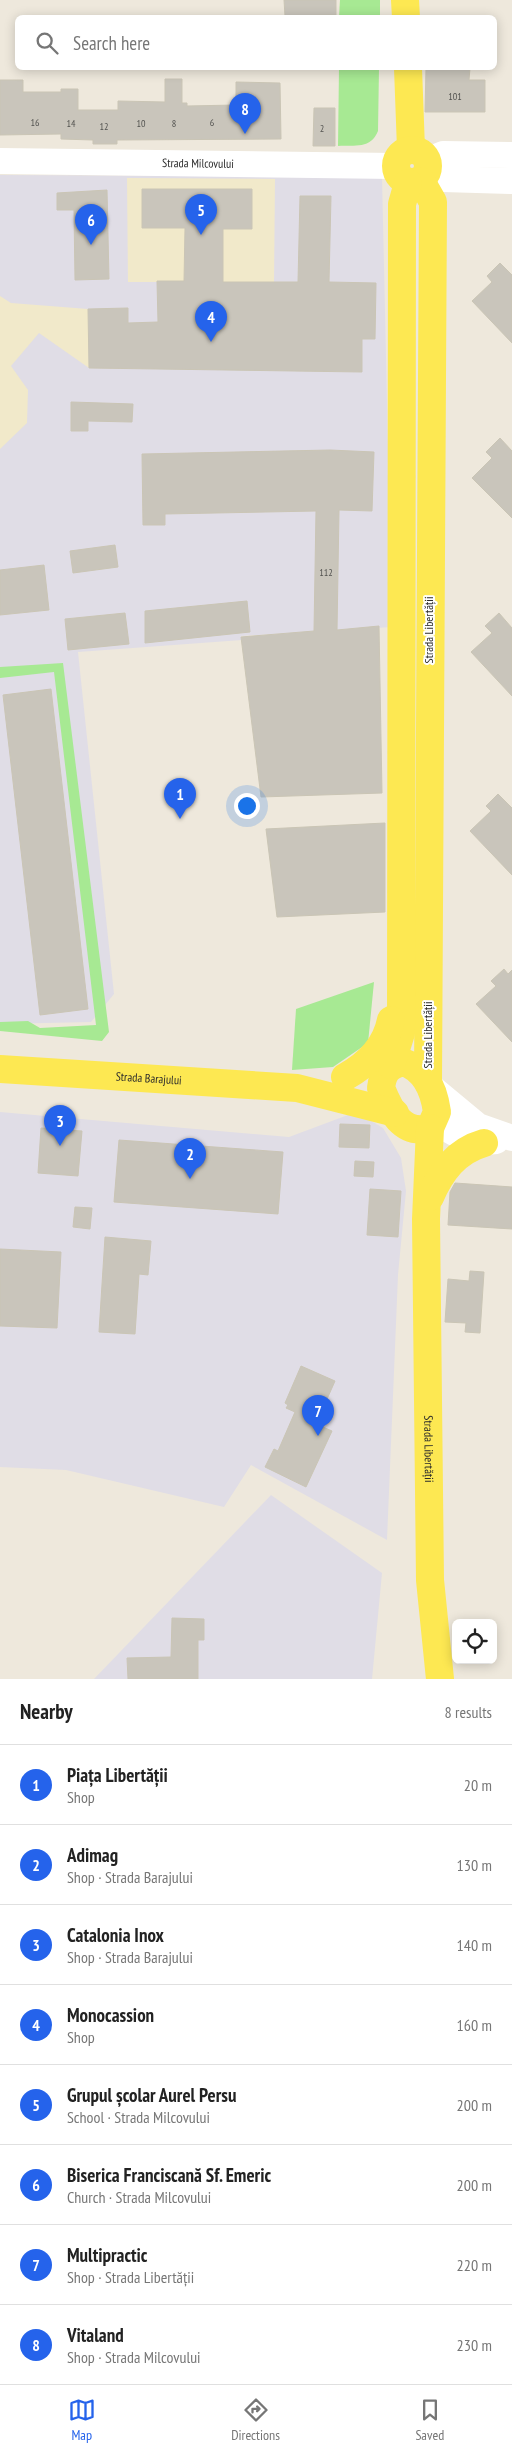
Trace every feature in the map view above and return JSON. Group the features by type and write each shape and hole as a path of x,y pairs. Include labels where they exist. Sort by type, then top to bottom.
{"main road":[{"path":"405,0 406,15"},
{"name":"Strada Libertății","path":"408,70 415,168 432,202 429,1084 437,1106 417,1122"},
{"name":"Strada Libertății","path":"415,168 402,204 401,1033 381,1088 417,1122 426,1212 430,1580 440,1679"},
{"path":"344,1077 368,1062 380,1048 390,1027 401,972"},
{"name":"Strada Barajului","path":"297,1088 388,1068 403,1062 411,1065 429,1084"},
{"name":"Strada Barajului","path":"0,1069 297,1088 417,1122"},
{"path":"426,1212 446,1167 461,1152 484,1142"}],"street":[{"path":"415,168 443,154 512,155"},
{"name":"Strada Milcovului","path":"0,160 415,168"},
{"path":"415,168 443,179 512,181"},
{"path":"429,1084 478,1126 512,1139"},
{"path":"417,1122 484,1142 512,1139"}],"shaded area":[{"path":"0,175 382,177 392,627 241,636 242,640 78,652 114,994 91,1022 0,1024"},
{"path":"127,178 275,179 274,282 128,282"},
{"path":"0,296 11,303 88,309 89,368 39,333 11,366 28,390 27,423 0,449"},
{"path":"0,1112 289,1137 356,1112 383,1128 401,1158 406,1191 398,1275 387,1540 251,1465 224,1507 66,1470 0,1467"},
{"path":"271,1495 382,1573 372,1679 94,1679"}],"green space":[{"path":"340,0 380,0 380,15 339,15"},
{"path":"339,70 379,70 378,131 375,137 362,145 338,146"},
{"path":"63,663 109,1032 102,1041 0,1031 0,1022 28,1021 40,1028 96,1025 54,672 0,678 0,667"},
{"path":"374,982 368,1043 333,1067 292,1070 296,1009"}],"building":[{"path":"284,0 336,0 336,15 285,15"},
{"path":"426,70 470,70 469,80 485,80 485,112 425,112"},
{"path":"165,79 182,79 182,103 187,103 187,106 236,105 236,82 280,83 281,139 117,140 117,144 93,144 93,140 61,139 61,134 0,135 0,80 23,80 23,92 61,92 61,89 78,89 78,110 118,110 118,101 165,102"},
{"path":"314,108 335,108 335,146 313,146"},
{"path":"142,189 252,189 252,229 223,229 223,282 298,282 300,196 331,196 329,282 376,283 375,339 362,339 362,372 89,368 88,309 128,308 128,323 158,322 157,281 184,281 185,228 142,228"},
{"path":"107,190 109,279 75,280 74,210 57,210 57,193"},
{"path":"500,263 512,275 512,343 472,301 492,282 487,276"},
{"path":"71,402 133,404 132,422 88,421 88,431 71,431"},
{"path":"500,438 512,451 512,518 472,478 492,458 486,452"},
{"path":"330,450 374,452 372,511 339,510 337,630 379,626 382,793 261,797 241,637 314,631 316,511 165,514 165,525 143,525 142,454"},
{"path":"115,545 118,567 73,573 70,551"},
{"path":"44,565 49,610 0,615 0,570"},
{"path":"247,601 250,632 145,643 145,611"},
{"path":"125,613 129,644 68,650 65,619"},
{"path":"499,613 512,628 512,696 471,652 492,633 485,626"},
{"path":"51,689 88,1009 40,1015 3,695"},
{"path":"498,794 512,808 512,875 470,831 491,811 486,806"},
{"path":"385,823 385,912 277,917 266,829"},
{"path":"504,969 508,974 512,970 512,1042 476,1004 496,986 491,981"},
{"path":"340,1124 370,1125 369,1148 339,1147"},
{"path":"41,1128 82,1131 78,1176 38,1173"},
{"path":"119,1140 283,1152 278,1214 114,1202"},
{"path":"355,1161 374,1162 373,1177 354,1176"},
{"path":"455,1183 512,1187 512,1229 448,1225 450,1192"},
{"path":"370,1189 401,1191 398,1237 367,1235"},
{"path":"75,1207 92,1208 90,1229 73,1227"},
{"path":"105,1237 151,1241 148,1275 139,1274 135,1334 99,1332"},
{"path":"0,1249 61,1252 57,1328 0,1326"},
{"path":"470,1271 484,1272 480,1333 465,1332 466,1323 445,1322 448,1279 469,1281"},
{"path":"301,1366 335,1381 316,1424 332,1431 306,1487 265,1467 274,1449 278,1451 295,1412 286,1408 288,1405 285,1403"},
{"path":"172,1618 204,1619 204,1640 198,1640 198,1679 128,1679 127,1658 171,1657"}],"place":[{"name":"Vitaland","path":"245,134"},
{"name":"Grupul școlar Aurel Persu","path":"201,235"},
{"name":"Biserica Franciscană Sf. Emeric","path":"91,245"},
{"name":"Monocassion","path":"211,342"},
{"name":"Piața Libertății","path":"180,819"},
{"name":"Catalonia Inox","path":"60,1146"},
{"name":"Adimag","path":"190,1179"},
{"name":"Multipractic","path":"318,1436"}]}
